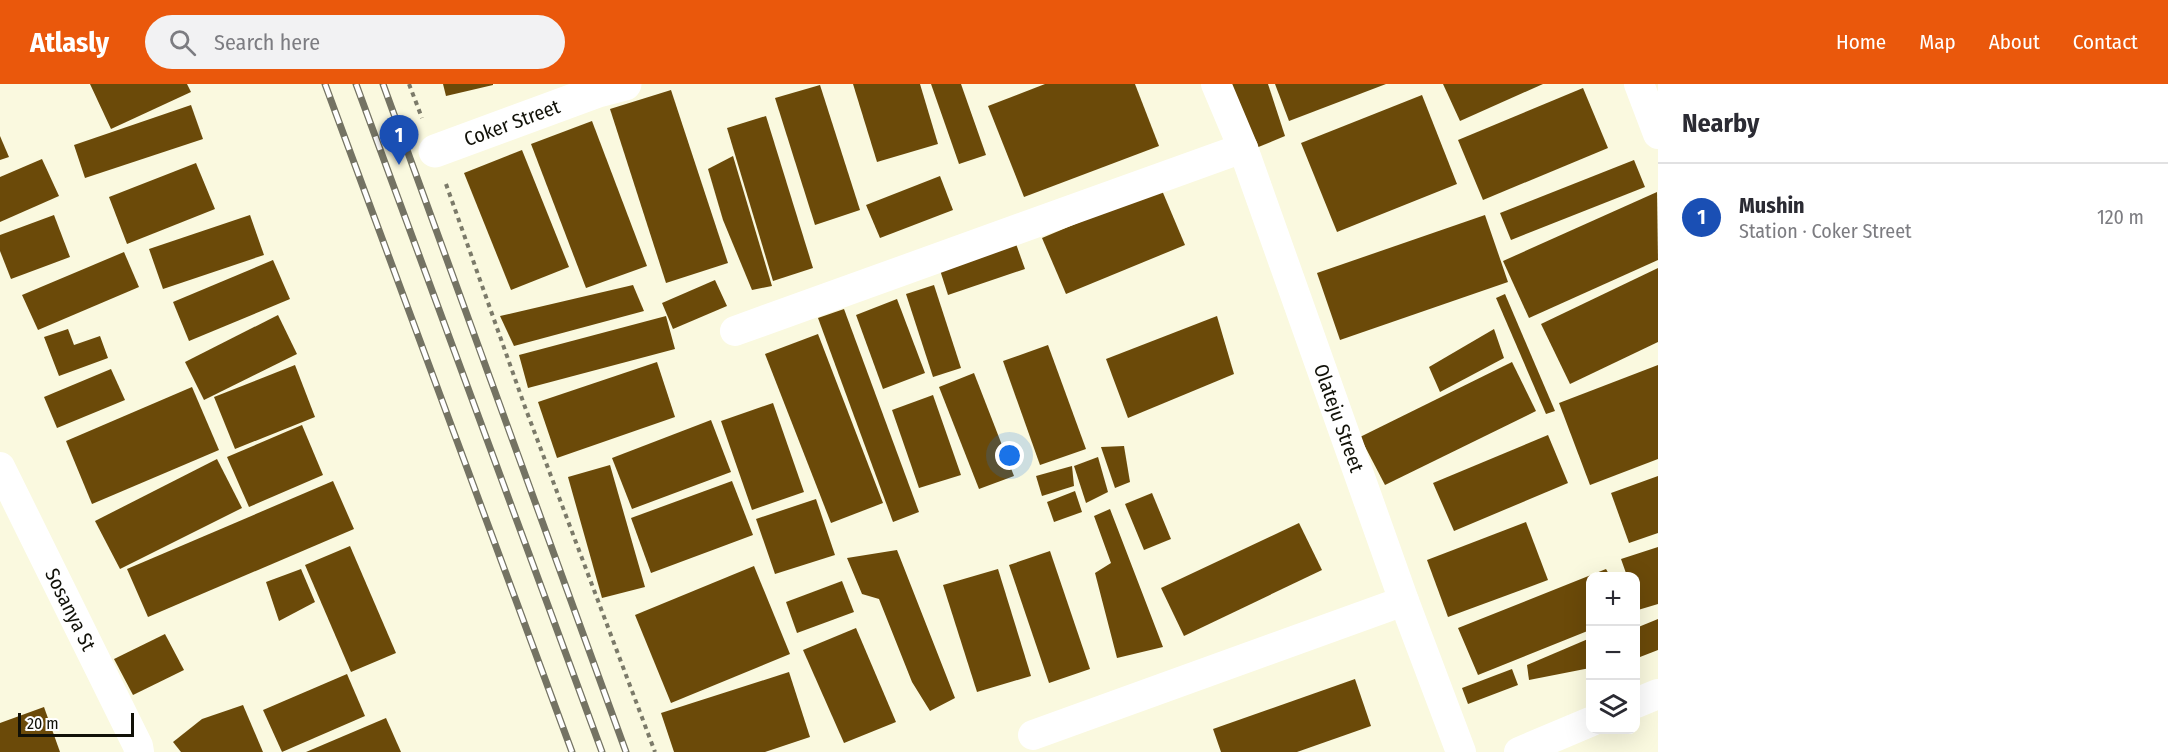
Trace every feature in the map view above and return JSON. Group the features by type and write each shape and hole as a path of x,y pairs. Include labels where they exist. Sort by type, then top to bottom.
{"street":[{"name":"Coker Street","path":"435,151 598,91 625,84"},
{"name":"Olateju Street","path":"1216,84 1243,148 1404,601 1461,752"},
{"path":"1639,84 1658,134"},
{"path":"735,331 1243,148"},
{"name":"Sosanya St","path":"0,467 139,752"},
{"path":"1033,735 1404,601"},
{"path":"1640,702 1658,694"},
{"path":"1519,752 1586,724"}],"path":[{"path":"410,84 525,407 655,752"}],"building":[{"path":"90,84 187,84 191,92 111,129"},
{"path":"443,84 493,84 493,85 446,96"},
{"path":"853,84 920,84 938,144 877,162"},
{"path":"931,84 961,84 986,155 959,164"},
{"path":"1045,84 1135,84 1159,146 1024,197 988,106"},
{"path":"1228,84 1268,84 1285,136 1256,148"},
{"path":"1275,84 1386,84 1289,121"},
{"path":"1443,84 1543,84 1460,121"},
{"path":"820,85 860,210 815,225 775,98"},
{"path":"1583,88 1608,148 1483,200 1458,140"},
{"path":"671,90 728,263 666,283 610,109"},
{"path":"1422,95 1457,184 1337,232 1301,143"},
{"path":"191,105 203,139 85,178 74,145"},
{"path":"766,116 813,268 773,281 727,128"},
{"path":"592,121 647,266 586,288 531,144"},
{"path":"0,136 9,157 0,160"},
{"path":"522,150 569,267 511,290 464,173"},
{"path":"733,156 772,286 752,290 723,220 708,169"},
{"path":"42,159 59,196 0,222 0,177"},
{"path":"1634,160 1645,187 1511,240 1500,213"},
{"path":"196,163 215,209 127,244 109,197"},
{"path":"940,176 953,210 880,238 866,205"},
{"path":"1161,188 1185,245 1066,294 1042,238"},
{"path":"1657,192 1658,260 1529,318 1503,261"},
{"path":"54,215 70,257 11,279 0,251 0,235"},
{"path":"250,215 264,255 163,289 149,249"},
{"path":"1485,215 1508,282 1340,340 1317,273"},
{"path":"1015,241 1025,269 948,295 939,267"},
{"path":"124,252 139,287 38,330 22,295"},
{"path":"273,260 290,299 189,341 173,302"},
{"path":"1658,268 1658,342 1570,384 1541,324"},
{"path":"715,280 727,306 673,329 662,303"},
{"path":"633,285 644,311 514,346 500,316"},
{"path":"934,285 961,368 933,377 906,294"},
{"path":"1505,294 1555,411 1546,414 1496,298"},
{"path":"897,299 925,373 883,389 856,315"},
{"path":"844,309 919,512 893,522 818,318"},
{"path":"278,315 297,354 204,400 185,362"},
{"path":"666,316 675,349 528,388 519,355"},
{"path":"1217,316 1234,374 1128,418 1106,359"},
{"path":"68,329 74,345 100,336 108,358 59,376 44,337"},
{"path":"1494,329 1504,358 1440,392 1429,367"},
{"path":"818,334 883,503 831,523 765,354"},
{"path":"1048,345 1086,449 1040,465 1003,361"},
{"path":"657,362 675,417 557,458 538,402"},
{"path":"1512,362 1536,411 1385,485 1360,437"},
{"path":"295,365 315,417 235,449 214,397"},
{"path":"1658,365 1658,459 1590,485 1559,403"},
{"path":"111,369 125,400 57,428 44,397"},
{"path":"974,373 1014,476 979,489 939,387"},
{"path":"192,387 219,450 92,504 66,441"},
{"path":"933,395 961,475 919,488 892,410"},
{"path":"773,403 804,492 752,510 721,421"},
{"path":"711,420 731,472 632,509 612,458"},
{"path":"302,425 323,475 249,507 227,457"},
{"path":"1548,435 1568,483 1454,531 1433,483"},
{"path":"1124,446 1130,482 1115,488 1101,447"},
{"path":"1098,457 1108,492 1086,503 1074,466"},
{"path":"217,459 242,508 120,569 95,521"},
{"path":"610,465 645,587 602,598 568,477"},
{"path":"1072,466 1074,486 1042,496 1036,476"},
{"path":"1658,476 1658,533 1629,543 1611,493"},
{"path":"333,481 354,529 148,617 127,569"},
{"path":"732,481 753,535 651,573 631,518"},
{"path":"1075,491 1082,512 1054,522 1047,502"},
{"path":"1152,493 1171,539 1144,550 1125,504"},
{"path":"816,499 835,555 775,574 756,519"},
{"path":"1110,509 1163,647 1117,658 1095,573 1111,563 1094,516"},
{"path":"1526,522 1548,580 1448,617 1427,560"},
{"path":"1299,523 1322,570 1184,636 1161,588"},
{"path":"350,546 396,653 351,672 305,565"},
{"path":"1658,547 1658,604 1640,609 1640,572 1626,572 1621,559"},
{"path":"897,550 955,698 930,711 912,682 879,599 862,594 847,558"},
{"path":"1050,551 1090,669 1049,683 1009,565"},
{"path":"754,566 790,654 671,703 635,615"},
{"path":"301,569 315,602 279,621 266,582"},
{"path":"998,569 1031,676 977,692 943,585"},
{"path":"1586,577 1586,632 1478,675 1458,628"},
{"path":"842,581 854,612 797,633 786,602"},
{"path":"1658,619 1658,650 1640,657 1640,626"},
{"path":"856,628 896,722 844,743 803,650"},
{"path":"165,634 184,670 133,695 114,659"},
{"path":"1586,640 1586,669 1529,680 1527,665"},
{"path":"1512,669 1518,685 1468,704 1462,688"},
{"path":"789,672 810,737 765,752 674,752 661,713"},
{"path":"347,674 365,716 282,752 263,710"},
{"path":"1355,679 1371,726 1297,752 1221,752 1213,729"},
{"path":"243,705 263,752 181,752 173,742 202,719"},
{"path":"44,707 60,752 0,752 0,723"},
{"path":"386,718 401,752 306,752"}],"railway":[{"path":"325,84 572,752"},
{"path":"356,84 602,752"},
{"path":"383,84 626,752"}],"place":[{"name":"Mushin","path":"399,165"}]}
